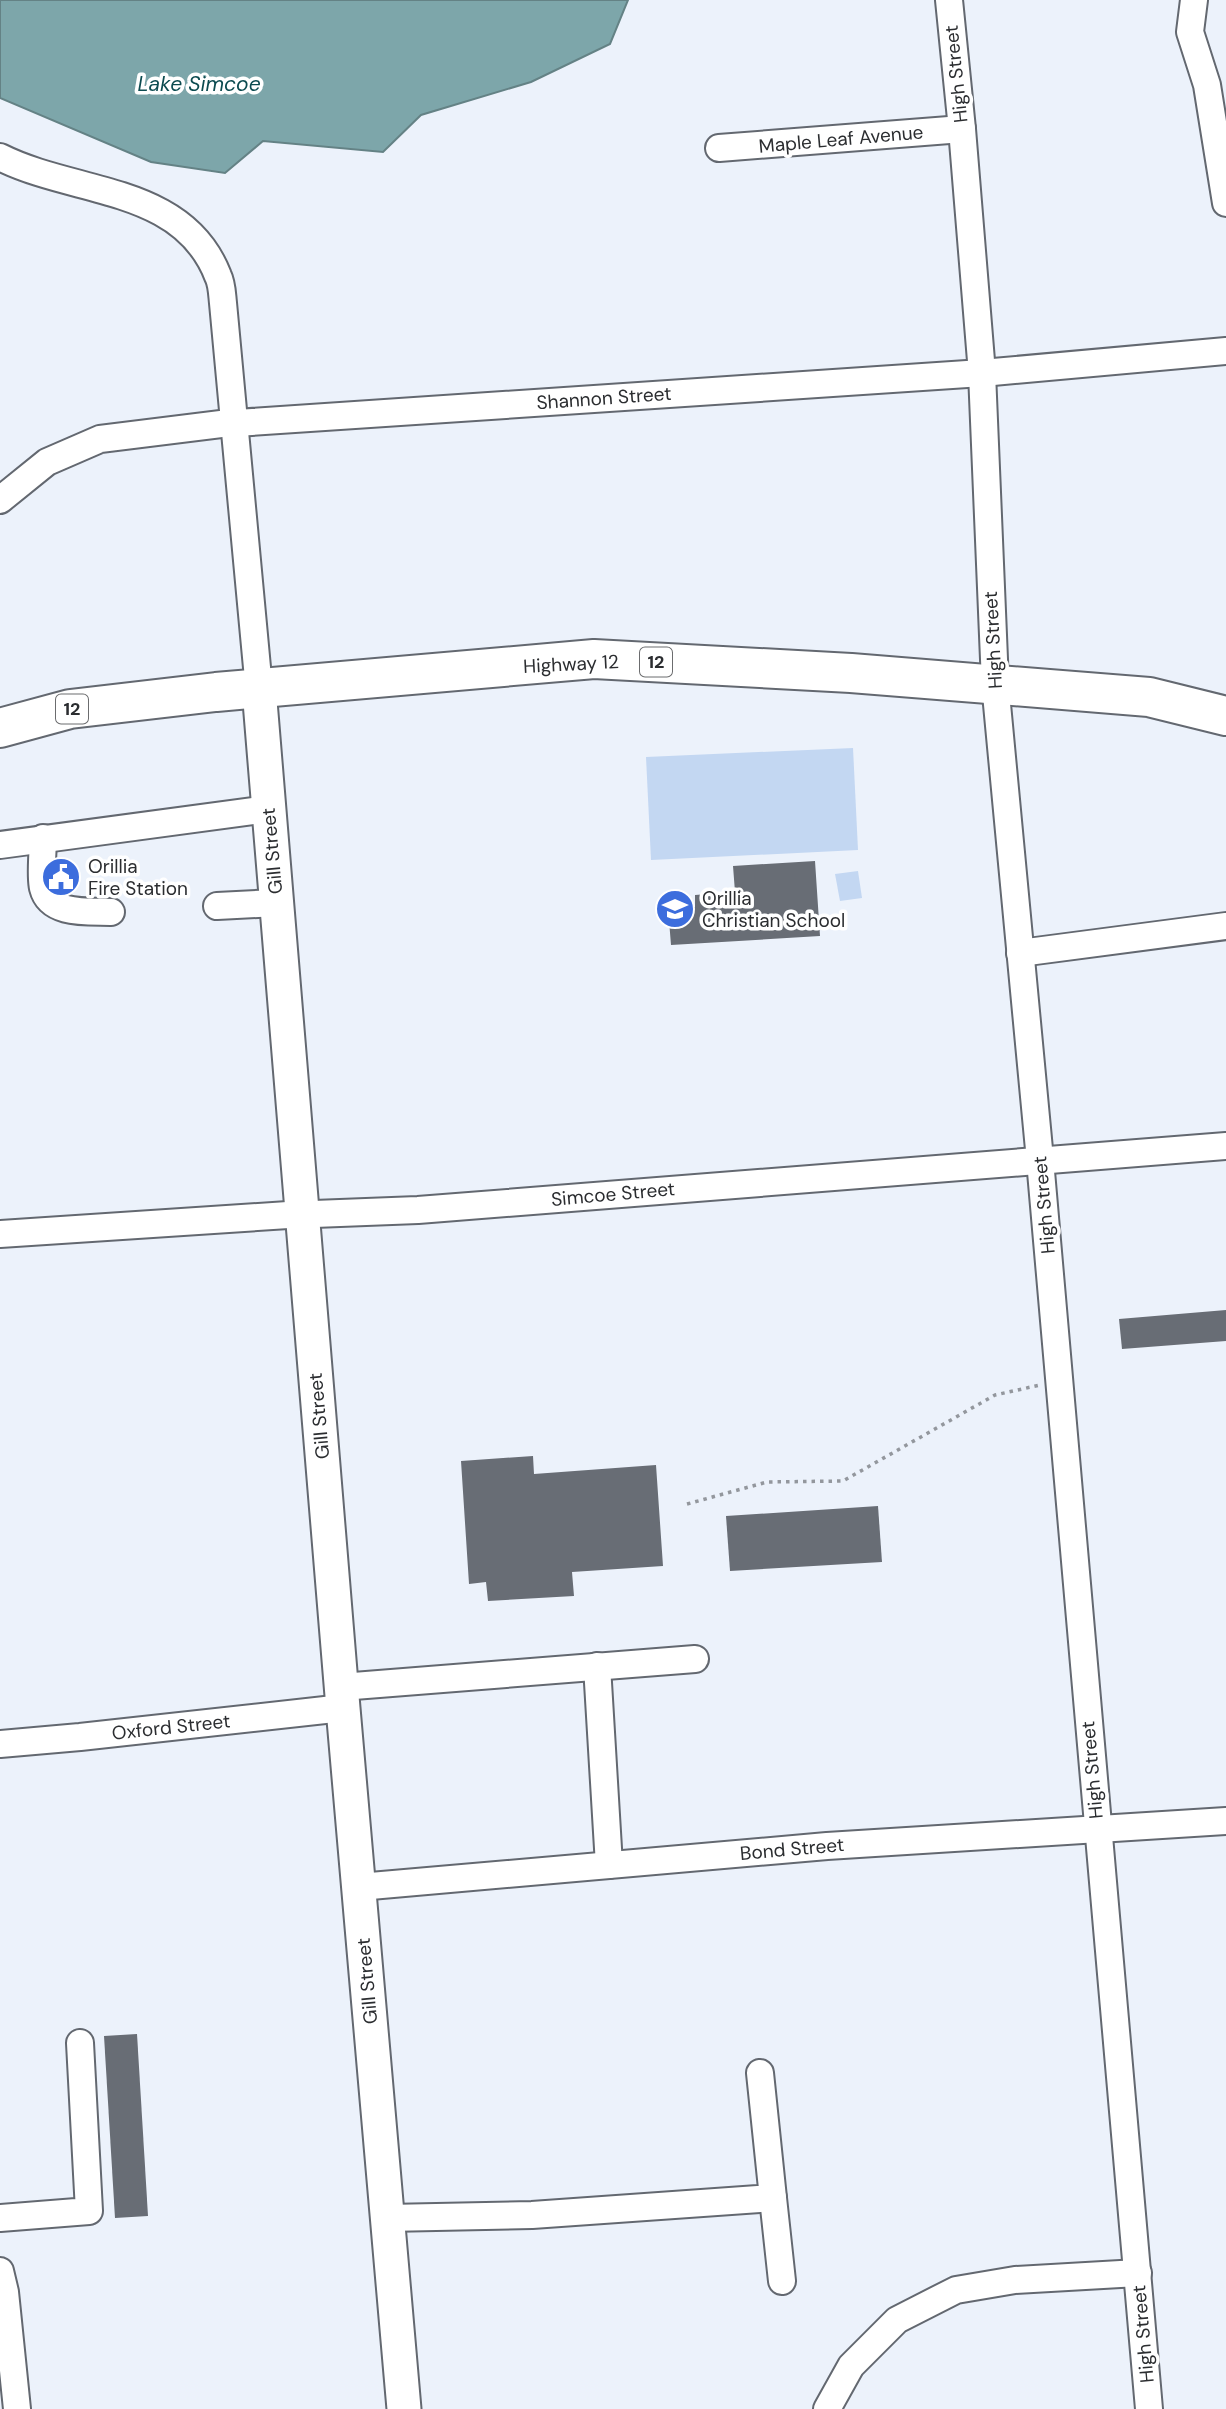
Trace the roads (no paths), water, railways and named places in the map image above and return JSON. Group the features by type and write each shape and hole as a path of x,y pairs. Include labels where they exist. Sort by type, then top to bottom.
{"highway":[{"name":"Highway 12","path":"0,728 70,709 594,659 995,683 1149,697 1226,716"}],"main road":[{"name":"Gill Street","path":"259,689 404,2409"}],"street":[{"name":"High Street","path":"949,0 982,373 995,683 1040,1160 1149,2409"},
{"path":"1194,0 1190,32 1217,80 1226,203"},
{"name":"Maple Leaf Avenue","path":"719,148 962,130"},
{"name":"Gill Street","path":"0,157 24,169 129,198 170,216 191,233 204,249 219,278 259,689"},
{"name":"Shannon Street","path":"0,500 47,462 100,439 235,422 982,373 1226,351"},
{"path":"0,845 269,809"},
{"path":"44,838 43,889 54,903 69,911 111,912"},
{"path":"218,906 276,902"},
{"path":"1020,953 1226,926"},
{"name":"Simcoe Street","path":"0,1234 302,1214 418,1210 1226,1146"},
{"name":"Oxford Street","path":"0,1744 93,1736 342,1698 597,1666 695,1659"},
{"path":"597,1666 609,1865"},
{"name":"Bond Street","path":"359,1887 827,1846 1226,1821"},
{"path":"0,2218 89,2211 80,2043"},
{"path":"760,2073 782,2281"},
{"path":"387,2218 533,2215 773,2198"},
{"path":"0,2272 5,2292 17,2409"},
{"path":"827,2409 851,2366 897,2320 956,2291 1015,2280 1138,2273"}],"water":[{"name":"Lake Simcoe","path":"0,0 628,0 610,44 531,82 421,115 383,152 263,141 225,173 151,162 0,98"}],"place":[{"name":"Orillia Fire Station","path":"61,877"},
{"name":"Orillia Christian School","path":"675,909"}]}
